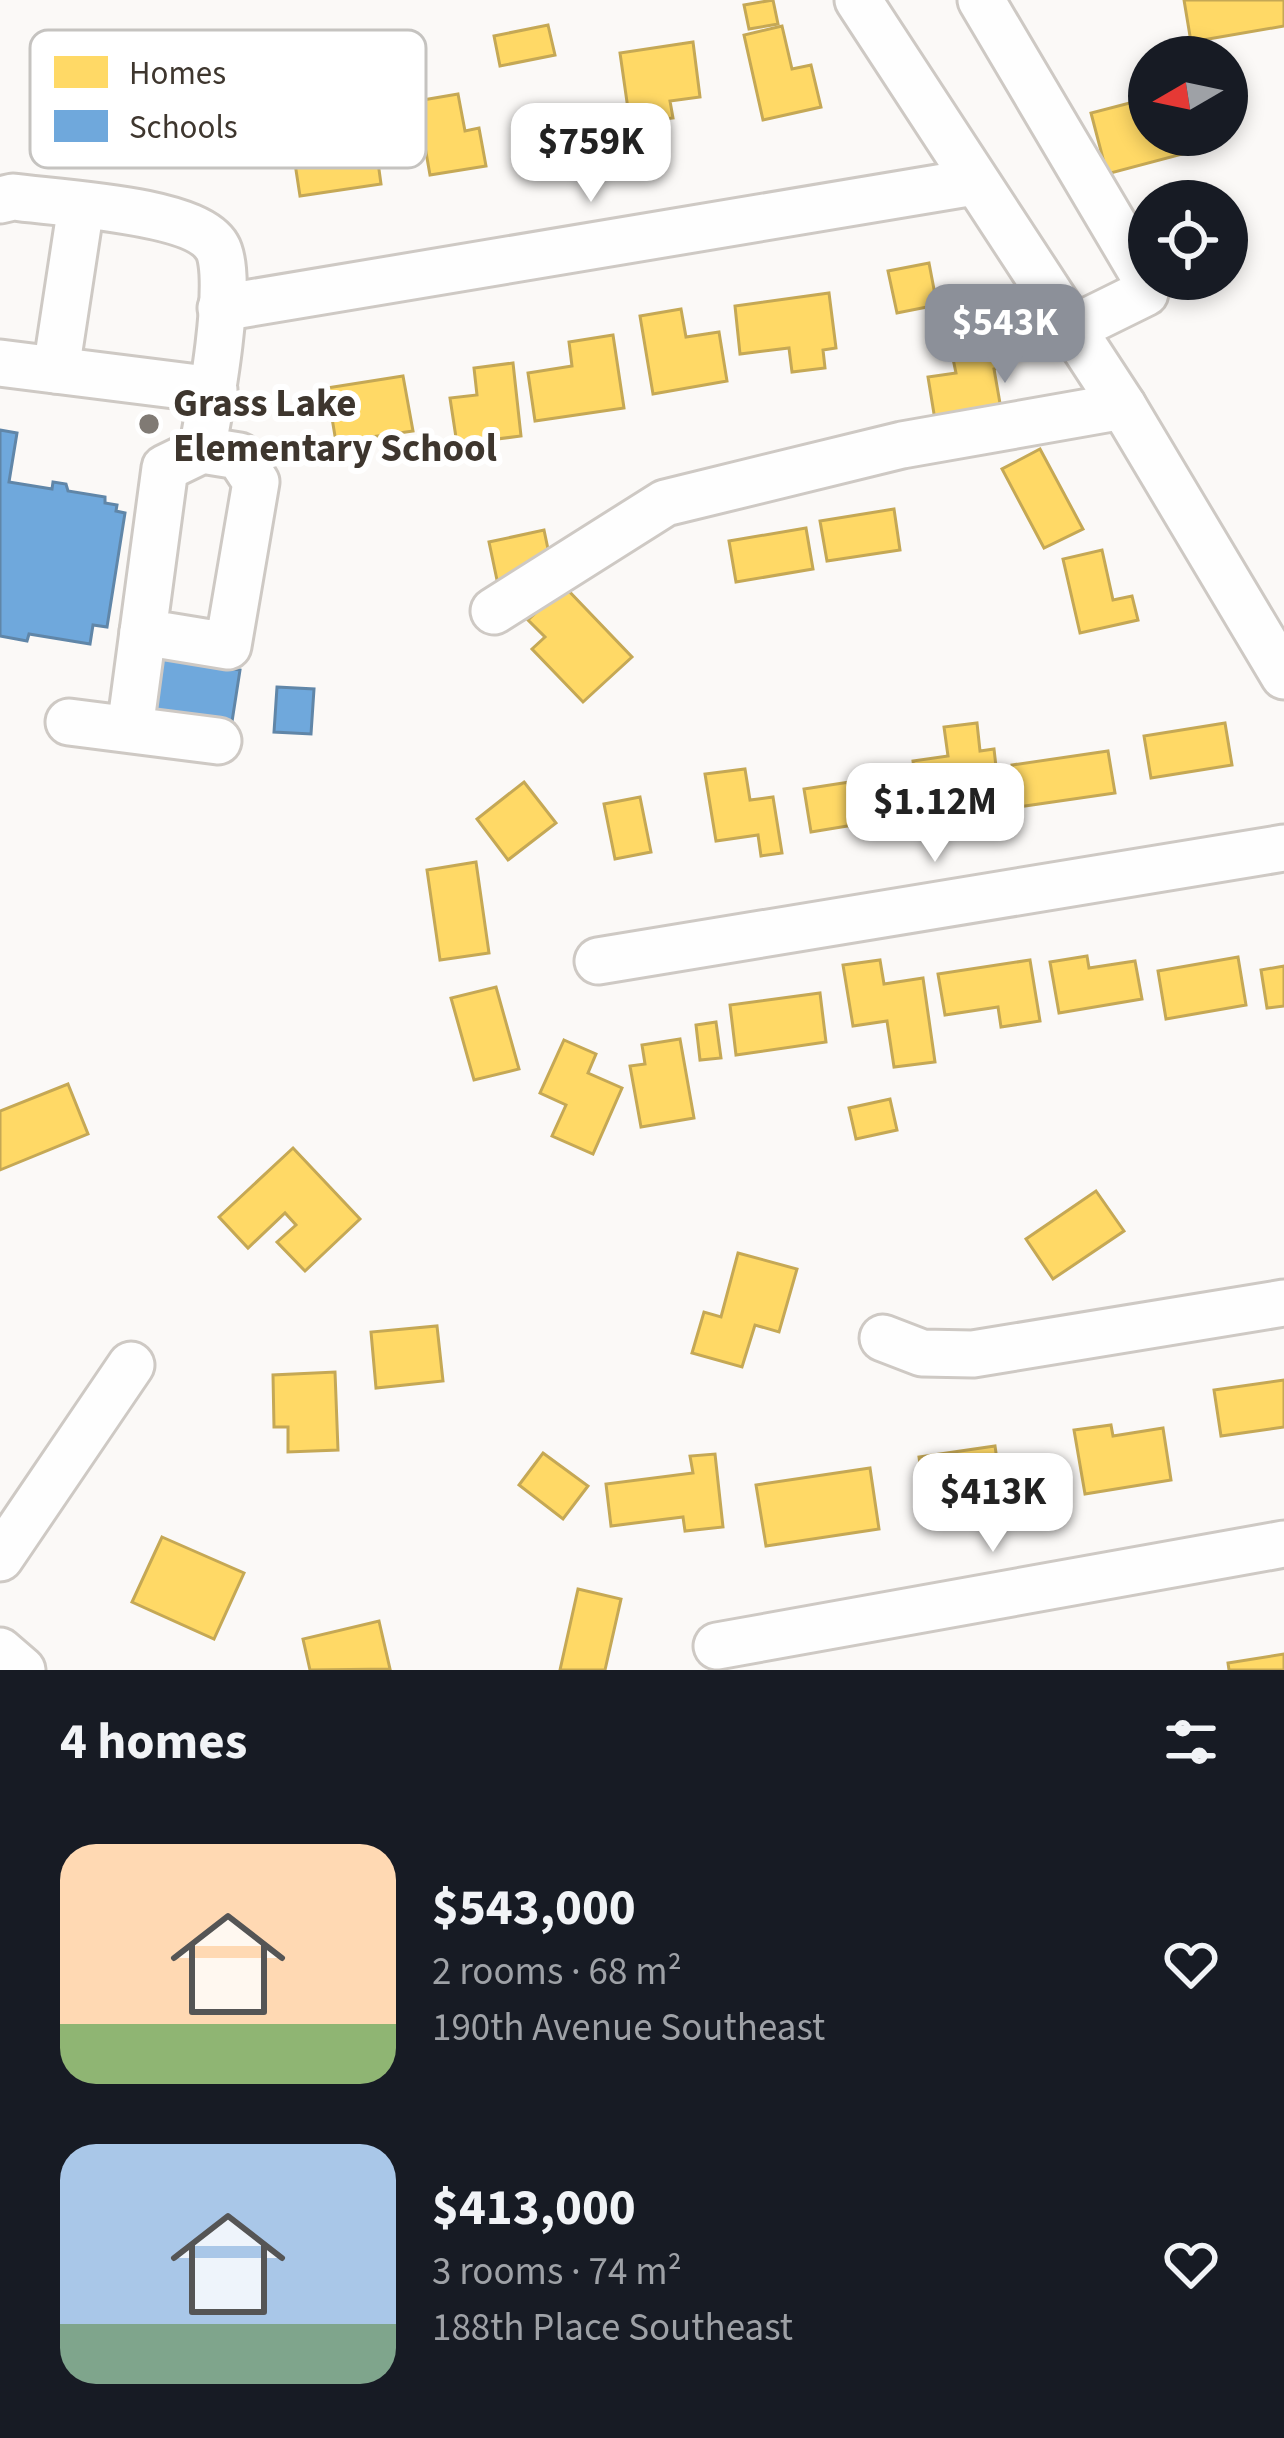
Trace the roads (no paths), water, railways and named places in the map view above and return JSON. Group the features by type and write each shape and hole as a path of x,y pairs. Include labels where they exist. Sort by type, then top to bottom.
{"street":[{"path":"859,0 1123,406 1265,608 1284,676"},
{"path":"981,0 1148,281 1145,292 1072,328"},
{"path":"220,308 974,182"},
{"path":"0,200 13,197 160,217 188,224 219,249 224,265 214,389 202,450"},
{"path":"56,370 81,206"},
{"path":"0,363 214,389"},
{"path":"494,611 665,503 902,445 1123,406"},
{"path":"130,729 143,632 165,468 202,450 239,456 256,482 228,646 143,632"},
{"path":"69,722 218,741"},
{"path":"598,961 1284,848"},
{"path":"883,1338 922,1353 973,1354 1284,1303"},
{"path":"0,1558 131,1365"},
{"path":"717,1646 1284,1544"},
{"path":"0,1651 22,1670"}],"place":[{"name":"Grass Lake Elementary School","path":"149,424"}]}
